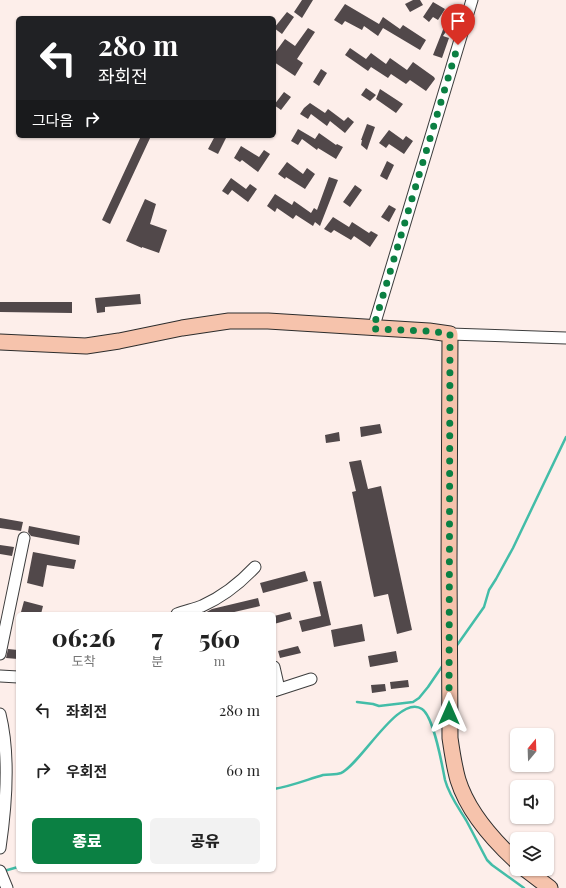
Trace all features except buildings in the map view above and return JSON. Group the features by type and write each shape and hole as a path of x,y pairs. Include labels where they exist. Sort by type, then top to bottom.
{"main road":[{"path":"0,342 86,346 229,321 268,321 373,329 429,331 450,334 450,738 458,780 464,794 481,823 510,856"},
{"path":"534,876 550,888"}],"street":[{"path":"373,329 472,0"},
{"path":"450,334 566,338"},
{"path":"0,654 24,538"},
{"path":"183,612 202,606 229,590 241,582 255,567"},
{"path":"0,676 16,677"},
{"path":"277,690 311,679"},
{"path":"0,714 5,768 4,819 0,848"},
{"path":"0,872 7,888"}],"waterway":[{"path":"455,648 484,607 489,590 513,548 566,437"},
{"path":"357,702 379,706 413,702 419,698 428,687 443,665"},
{"path":"276,789 293,785 323,775 341,773 359,757 380,732 402,711 413,707 422,709 430,721 434,731 445,780 449,791 487,860 524,888"},
{"path":"4,871 16,868"}],"route":[{"path":"449,713 450,334 429,331 373,329 458,45"}]}
